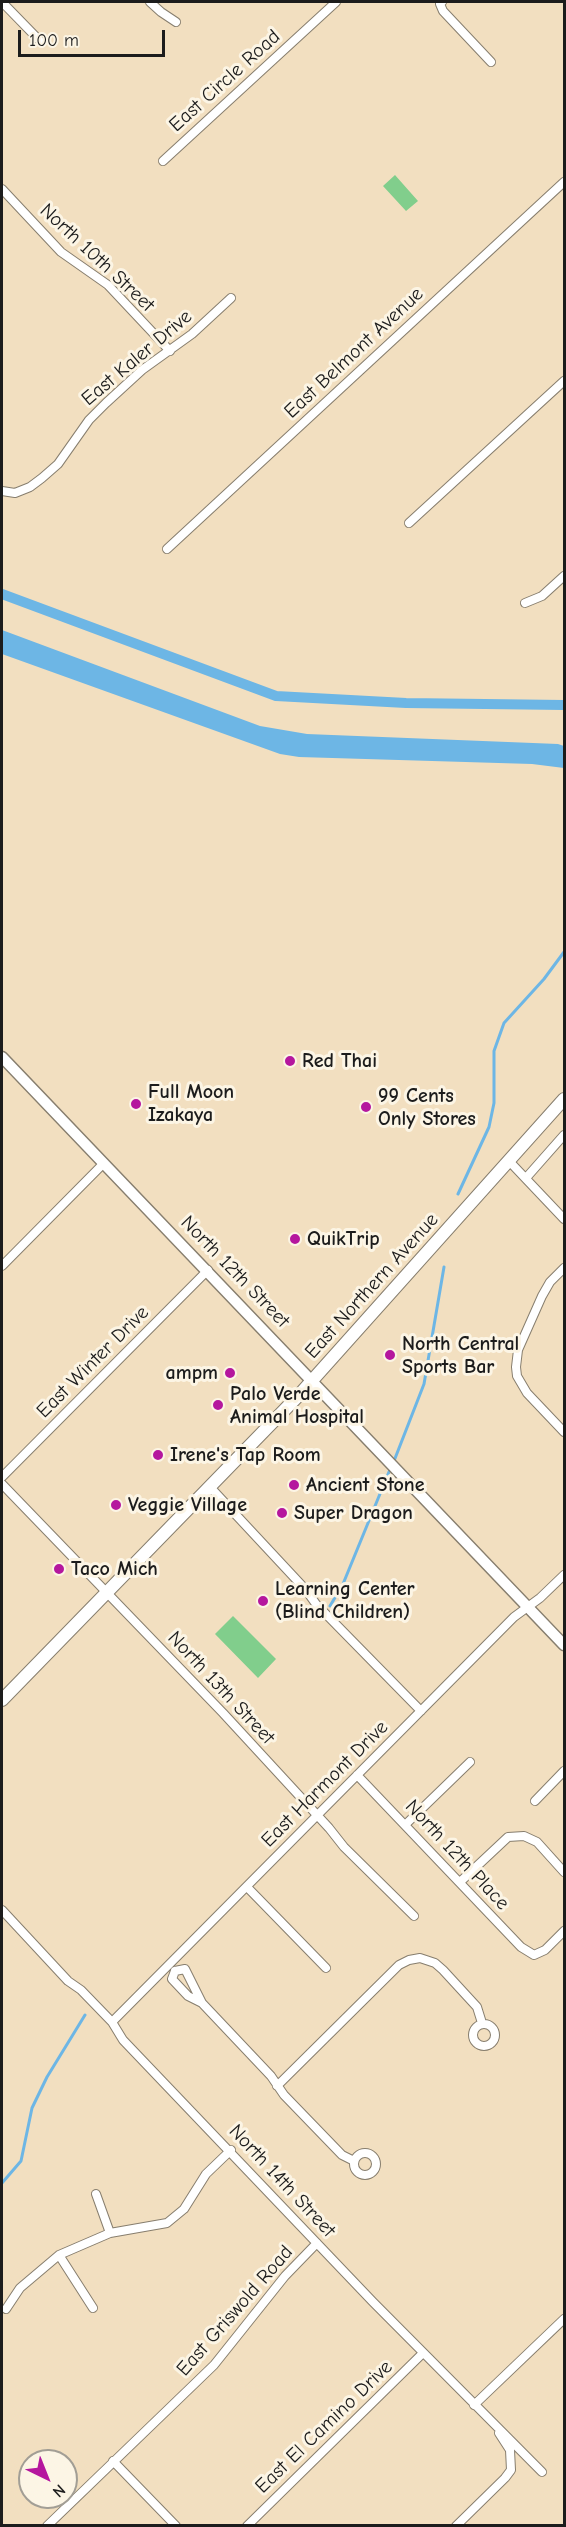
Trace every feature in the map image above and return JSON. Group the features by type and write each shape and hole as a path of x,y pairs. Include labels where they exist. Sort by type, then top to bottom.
{"main road":[{"name":"East Northern Avenue","path":"2,1700 313,1380 564,1099"}],"street":[{"path":"2,2 41,42"},
{"path":"150,2 176,22"},
{"name":"East Circle Road","path":"163,161 336,2"},
{"path":"441,3 491,62"},
{"name":"East Belmont Avenue","path":"167,549 564,182"},
{"name":"North 10th Street","path":"2,189 61,252 108,285 170,351"},
{"name":"East Kaler Drive","path":"2,491 15,493 30,487 42,478 58,464 84,427 101,408 142,370 192,334 231,298"},
{"path":"409,523 564,381"},
{"path":"525,603 542,596 564,576"},
{"name":"North 12th Street","path":"2,1057 564,1645"},
{"path":"526,1178 564,1135"},
{"path":"509,1161 564,1219"},
{"path":"2,1266 105,1163"},
{"path":"564,1269 550,1282 542,1296 518,1350 516,1367 517,1376 527,1393 564,1432"},
{"name":"East Winter Drive","path":"2,1477 208,1270"},
{"name":"North 13th Street","path":"2,1484 108,1592 351,1855 414,1916"},
{"path":"210,1487 316,1604 421,1711"},
{"name":"East Harmont Drive","path":"112,2022 514,1617 564,1575"},
{"path":"406,1824 470,1761"},
{"path":"535,1800 564,1771"},
{"name":"North 12th Place","path":"357,1775 521,1947 534,1955 545,1950 564,1931"},
{"path":"460,1882 508,1837 524,1836 537,1842 564,1872"},
{"path":"247,1887 326,1968"},
{"name":"North 14th Street","path":"2,1910 68,1981 81,1990 112,2022 123,2040 231,2150 317,2243 542,2472"},
{"path":"277,2086 399,1965 409,1960 420,1958 435,1963 477,2007 482,2023"},
{"path":"169,1964 175,1971"},
{"path":"175,1971 185,1969 202,2002 342,2155 354,2161"},
{"path":"175,1971 172,1978 188,1996 202,2002"},
{"path":"6,2309 20,2288 59,2255 110,2233 167,2223 184,2209 206,2175 231,2150"},
{"path":"96,2194 110,2233"},
{"name":"East Griswold Road","path":"47,2526 214,2366 285,2276 317,2243"},
{"path":"59,2255 93,2308"},
{"path":"474,2405 564,2319"},
{"name":"East El Camino Drive","path":"247,2526 423,2353"},
{"path":"456,2526 506,2478 510,2470 510,2450 492,2422"},
{"path":"113,2461 176,2526"}],"green space":[{"path":"395,175 418,201 406,211 383,186"},
{"path":"233,1616 276,1659 258,1678 215,1634"}],"water":[{"path":"2,630 260,726 307,734 558,744 564,746 564,768 532,764 299,757 280,754 2,654"}],"waterway":[{"path":"2,594 276,696 406,703 564,705"},
{"path":"458,1194 489,1127 494,1103 494,1051 504,1023 544,979 564,952"},
{"path":"394,1461 424,1384 444,1267"},
{"path":"330,1606 343,1584 391,1467"},
{"path":"2,2183 21,2161 32,2108 47,2077 85,2015"}],"place":[{"name":"Red Thai","path":"290,1061"},
{"name":"Full Moon Izakaya","path":"136,1104"},
{"name":"99 Cents Only Stores","path":"366,1107"},
{"name":"QuikTrip","path":"295,1239"},
{"name":"North Central Sports Bar","path":"390,1355"},
{"name":"ampm","path":"230,1373"},
{"name":"Palo Verde Animal Hospital","path":"218,1405"},
{"name":"Irene's Tap Room","path":"158,1455"},
{"name":"Ancient Stone","path":"294,1485"},
{"name":"Veggie Village","path":"116,1505"},
{"name":"Super Dragon","path":"282,1513"},
{"name":"Taco Mich","path":"59,1569"},
{"name":"Learning Center (Blind Children)","path":"263,1601"}]}
